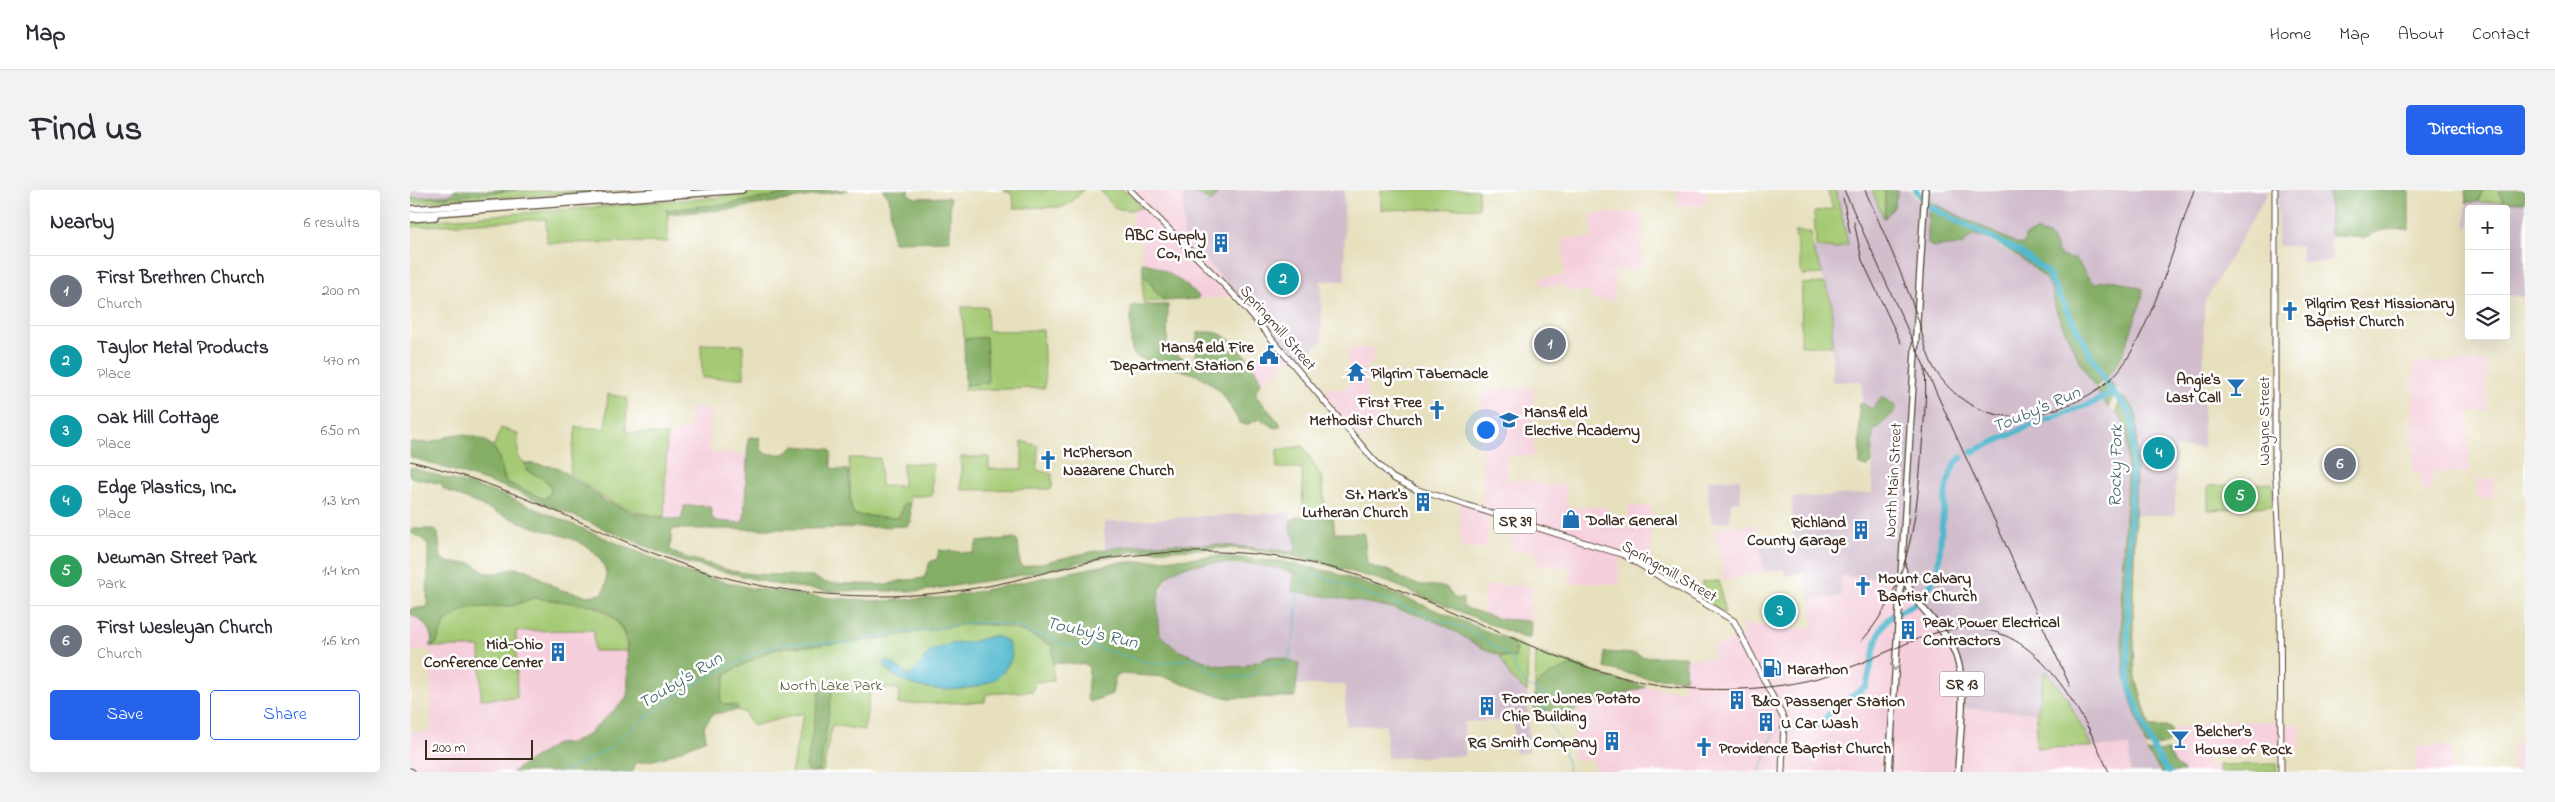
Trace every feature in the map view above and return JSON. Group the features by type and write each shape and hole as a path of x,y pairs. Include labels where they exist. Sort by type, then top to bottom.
{"highway":[{"path":"410,208 688,190"},
{"path":"410,215 742,190"},
{"name":"North Main Street","path":"1889,772 1897,618 1925,190"},
{"path":"410,219 509,208"},
{"name":"SR 13","path":"1902,557 1906,580 1915,599 1946,637 1954,651 1960,668 1962,690 1958,772"}],"main road":[{"name":"Springmill Street","path":"1130,190 1238,299 1373,459 1393,478 1427,493 1621,554 1734,622 1783,716 1785,728 1782,772"},
{"name":"Wayne Street","path":"2275,190 2276,474 2280,566 2281,772"}],"shaded area":[{"path":"410,190 456,190 449,195 410,196"},
{"path":"1139,190 1187,190 1183,195 1184,231 1182,234 1239,296 1197,299 1198,296 1168,272 1150,263 1142,263 1142,239 1132,238 1132,210 1141,206 1133,198"},
{"path":"1187,190 1201,195 1215,192 1211,190 1344,190 1345,281 1321,281 1322,341 1299,362 1182,234 1184,231 1183,194"},
{"path":"1676,190 1706,190 1706,203 1701,206 1677,206"},
{"path":"1836,190 1872,190 1884,219 1894,207 1898,190 1909,190 1929,215 1928,239 1980,236 2025,261 2048,282 2055,298 2057,313 2092,383 2107,407 2116,412 2125,426 2127,444 2122,629 2124,668 2147,752 2161,772 2130,772 2129,746 2092,747 2065,695 2045,670 2037,713 1960,708 1961,687 1956,656 1946,638 1897,580 1841,576 1841,597 1810,600 1805,572 1786,576 1784,569 1765,572 1760,548 1794,544 1792,498 1872,493 1873,432 1896,410 1896,407 1869,409 1862,403 1862,381 1832,382 1832,303 1812,247 1835,249 1838,198"},
{"path":"1922,190 2269,190 2204,304 2203,448 2176,448 2175,515 2135,515 2137,416 2133,407 2107,378 2119,362 2127,346 2143,290 2104,280 2095,284 2089,279 2076,260 2067,259 2059,255 2050,237 2018,244 1928,201"},
{"path":"2277,190 2329,190 2332,262 2301,262 2301,246 2278,246"},
{"path":"2466,202 2525,202 2525,296 2510,296 2510,205 2466,205"},
{"path":"1591,213 1642,213 1642,269 1615,270 1615,300 1590,300 1590,291 1564,291 1563,285 1540,286 1540,277 1564,276 1563,238 1591,238"},
{"path":"1278,338 1294,356 1263,383 1250,361"},
{"path":"1348,348 1373,348 1373,365 1366,365 1367,391 1371,407 1383,422 1361,440 1324,394 1326,389 1348,388"},
{"path":"2487,361 2488,411 2469,412 2469,472 2432,473 2432,491 2421,491 2421,474 2413,473 2413,363"},
{"path":"1534,388 1534,456 1507,456 1507,480 1537,481 1537,485 1566,485 1566,507 1608,507 1609,529 1628,528 1628,506 1651,506 1652,575 1619,557 1619,584 1569,583 1569,567 1537,565 1536,551 1510,550 1511,523 1489,516 1487,548 1461,548 1459,501 1482,508 1483,390"},
{"path":"690,408 711,409 709,452 747,455 744,519 740,523 716,521 712,518 711,508 708,506 684,507 682,518 679,520 664,517 667,435 675,435 675,431 689,431"},
{"path":"2494,478 2494,499 2477,499 2477,479"},
{"path":"1740,479 1741,501 1731,502 1730,522 1712,523 1708,480"},
{"path":"1291,513 1290,531 1296,536 1297,542 1295,551 1239,546 1121,547 1105,550 1104,522 1239,514"},
{"path":"1757,525 1765,572 1724,580 1714,528"},
{"path":"1212,563 1279,568 1295,573 1292,591 1382,606 1438,623 1480,645 1500,657 1510,676 1527,692 1529,752 1515,754 1514,720 1464,722 1465,756 1387,758 1386,725 1346,726 1345,685 1296,685 1299,663 1273,656 1242,667 1215,665 1177,650 1159,634 1157,602 1168,576 1183,565"},
{"path":"1840,576 1897,579 1946,638 1960,674 1960,708 2037,713 2036,748 2129,746 2130,772 1750,772 1729,770 1728,772 1594,772 1594,761 1572,760 1574,712 1578,707 1593,707 1601,700 1646,687 1683,691 1686,657 1712,658 1713,646 1728,642 1744,634 1739,624 1790,627 1791,631 1815,626 1810,600 1841,597"},
{"path":"1485,585 1532,586 1531,621 1500,619 1484,613"},
{"path":"410,614 424,622 432,637 429,646 431,647 480,647 481,699 517,698 515,631 594,630 595,651 627,651 628,690 626,699 587,735 572,743 556,744 512,772 410,772 410,732 431,732 431,650 410,650"},
{"path":"2202,721 2276,721 2276,724 2300,724 2300,748 2208,750 2208,765 2219,765 2219,772 2185,772 2176,765 2168,751 2176,751 2175,727 2201,726"},
{"path":"2513,743 2525,743 2525,772 2514,772"},
{"path":"2416,746 2451,746 2452,772 2415,772"}],"green space":[{"path":"456,190 516,190 448,197 410,198 449,195"},
{"path":"516,190 627,190 410,203 410,198 448,197"},
{"path":"768,190 808,190 729,204 666,210 668,214 668,242 547,243 546,219 410,227 410,222 720,197"},
{"path":"808,190 848,190 732,209 668,214 665,210 729,204"},
{"path":"882,190 908,190 908,194 915,198 948,197 950,199 950,241 893,242 889,197"},
{"path":"1003,190 1084,190 1069,204 1062,207 1014,208 1013,195"},
{"path":"1100,190 1124,190 1141,206 1132,210 1116,209"},
{"path":"1186,190 1211,190 1217,196 1210,202 1201,195"},
{"path":"1381,190 1478,190 1479,208 1381,210"},
{"path":"1827,190 1836,190 1848,244 1835,249 1816,247 1814,212 1833,209"},
{"path":"1872,190 1885,190 1884,219"},
{"path":"1885,190 1898,190 1894,207 1885,218"},
{"path":"2329,190 2409,190 2409,229 2382,230 2363,238 2330,235"},
{"path":"2465,190 2483,190 2477,202 2466,202"},
{"path":"2483,190 2499,190 2504,202 2477,202"},
{"path":"2499,190 2525,190 2525,202 2504,202"},
{"path":"1928,201 2018,244 2024,244 2025,236 2037,231 2045,234 2053,240 2060,255 2076,259 2089,279 2095,284 2114,281 2143,289 2141,303 2126,346 2111,373 2095,387 2070,343 2056,311 2052,290 2048,282 2014,253 1991,241 1974,236 1962,245 1933,247 1928,244"},
{"path":"1795,232 1811,232 1812,247 1823,274 1802,275"},
{"path":"1142,263 1164,271 1199,296 1197,299 1164,301 1143,274"},
{"path":"1143,274 1158,295 1164,301 1143,302"},
{"path":"1825,283 1832,304 1832,346 1801,346 1802,284"},
{"path":"1133,305 1168,305 1167,347 1169,352 1193,363 1196,361 1197,334 1199,332 1216,333 1231,340 1247,357 1256,371 1261,383 1256,390 1256,396 1280,423 1280,427 1276,428 1259,419 1246,425 1240,423 1223,396 1207,381 1187,372 1144,360 1134,355 1131,346 1131,307"},
{"path":"962,307 987,307 988,331 1043,330 1045,388 964,390 965,385 988,383 986,338 964,339"},
{"path":"986,337 988,383 965,385 964,339"},
{"path":"701,344 743,345 744,378 702,378"},
{"path":"2110,381 2116,388 2108,408 2097,391"},
{"path":"608,394 627,398 626,432 667,435 664,517 635,511 613,502 592,490 569,473 576,427 605,429"},
{"path":"1882,396 1896,407 1896,410 1873,432 1871,463 1866,467 1860,465 1859,405 1862,403 1872,409"},
{"path":"2122,396 2133,407 2137,416 2133,609 2135,675 2150,727 2168,727 2171,729 2171,740 2166,745 2146,746 2130,698 2124,668 2121,610 2127,434 2125,426 2116,412"},
{"path":"501,428 518,434 518,458 525,463 526,470 547,481 551,488 550,494 544,499 506,482 498,455 493,447"},
{"path":"456,434 475,437 487,442 496,451 506,482 544,499 550,494 551,487 547,481 526,470 525,463 557,467 606,501 634,513 679,520 682,518 684,506 708,506 711,508 712,518 716,521 740,523 744,519 748,440 750,437 760,438 761,449 766,454 784,454 795,446 828,449 831,451 831,466 834,469 848,470 851,508 855,515 897,518 901,515 902,506 906,503 910,504 911,522 908,526 808,529 672,529 670,550 679,555 732,571 753,574 811,576 826,583 886,585 924,578 930,562 937,559 939,550 973,553 977,542 1015,538 1018,541 1020,563 1023,567 1097,551 1142,545 1206,544 1291,552 1295,551 1296,543 1290,531 1291,520 1297,517 1333,514 1335,533 1364,533 1367,564 1379,569 1393,571 1404,580 1410,582 1446,587 1454,598 1463,599 1463,607 1500,619 1531,621 1530,638 1524,638 1388,582 1278,553 1231,548 1133,551 1011,577 922,591 828,591 779,585 683,562 508,488 410,457 410,442 429,443"},
{"path":"1022,441 1038,446 1037,470 1052,474 1052,489 961,490 961,457 989,457 989,469 1022,469"},
{"path":"1303,446 1322,478 1325,510 1303,510 1302,468 1277,468 1277,450"},
{"path":"849,458 880,458 881,486 903,486 903,463 933,464 932,496 909,496 910,504 906,503 897,518 855,515 851,508"},
{"path":"410,467 503,495 685,572 751,588 817,597 881,601 950,597 1115,563 1218,556 1284,562 1332,572 1406,598 1511,641 1516,650 1515,658 1495,654 1439,623 1421,616 1367,603 1292,591 1295,573 1249,564 1211,563 1193,565 1179,569 1169,575 1164,581 1158,603 1159,634 1177,650 1215,665 1242,667 1273,656 1299,663 1295,697 1229,698 1164,677 1121,674 1115,678 1112,694 1090,702 1087,698 1089,667 1085,664 1053,663 1053,646 1017,628 1004,625 966,624 857,642 780,648 767,652 726,674 720,699 724,704 737,706 738,710 713,714 704,726 706,739 663,758 636,763 633,772 512,772 556,744 572,743 587,735 626,699 628,690 627,640 621,627 610,614 597,606 533,598 513,606 467,608 445,622 436,644 429,646 432,641 427,628 422,621 410,614 410,609 427,607 428,545 424,540 410,532 413,529 435,529 438,533 441,558 450,563 472,563 486,573 497,573 514,568 528,570 558,589 587,596 602,594 606,581 605,569 599,558 583,544 496,512 443,489 442,484 410,477"},
{"path":"2272,483 2273,506 2208,510 2208,486"},
{"path":"1719,581 1725,613 1701,598 1702,582"},
{"path":"533,598 579,602 606,613 617,622 624,635 627,651 594,651 594,630 516,631 517,698 481,699 480,647 431,647 436,644 445,622 467,608 513,605"},
{"name":"North Lake Park","path":"966,624 1011,628 1053,646 1053,681 1034,682 1033,691 986,694 985,702 898,704 899,689 871,688 864,730 832,725 823,772 791,772 804,713 752,726 745,713 738,710 737,706 723,704 720,699 726,674 767,652 780,648 857,642"},
{"path":"1511,641 1528,648 1527,692 1510,676 1500,657 1515,657 1516,650"},
{"path":"1536,652 1574,664 1551,674 1535,686"},
{"path":"1605,652 1636,654 1643,657 1686,657 1685,679 1646,678 1605,668"},
{"path":"1574,664 1608,677 1646,687 1601,700 1593,707 1578,707 1574,712 1534,710 1535,686 1551,674"},
{"path":"2045,670 2065,695 2092,747 2036,748 2037,713"},
{"path":"826,681 832,682 833,686 820,770 810,772 806,767 821,685"},
{"path":"2168,751 2176,765 2185,772 2161,772 2147,752"},
{"path":"2277,764 2277,772 2219,772 2219,765"}],"water":[{"path":"992,636 1008,642 1012,656 1011,659 997,678 970,688 953,690 920,687 892,674 883,663 888,660 910,676 931,651 949,644 971,642"}],"waterway":[{"name":"Rocky Fork","path":"1916,190 1929,207 2020,252 2046,271 2107,385 2130,412 2133,425 2128,612 2129,685 2152,744 2163,766 2169,772"},
{"name":"Touby's Run","path":"1972,452 2031,425 2095,402 2112,392"},
{"name":"Touby's Run","path":"1790,728 1811,728 1819,725 1832,711 1866,686 1875,647 1884,624 1893,615 1913,605 1924,595 1937,571 1943,510 1949,478 1954,466 1961,458"},
{"name":"Touby's Run","path":"563,772 610,748 643,719 695,684 762,650 785,643 848,643 894,634 943,628 957,624 988,622 1014,626 1036,635 1047,636 1064,645 1091,646 1145,662 1159,664 1193,658 1212,673 1231,677 1250,677 1265,663 1282,665 1288,662 1295,630 1298,594 1305,578 1316,575 1465,629 1490,643 1512,659 1517,674 1524,683 1543,695 1548,721 1562,744 1569,772"},
{"name":"Touby's Run","path":"1760,772 1773,734 1780,728"}],"railway":[{"path":"1844,190 2070,686"},
{"path":"1865,190 1892,251 1916,313 1927,351 1937,373 1945,384 1964,401 1986,412 2011,416 2036,414 2060,408 2083,398 2104,385 2126,361 2138,340 2160,289 2194,190"},
{"path":"1843,198 1850,233"},
{"path":"1854,222 1862,260 1901,343"},
{"path":"1861,642 1890,598 1901,574 1908,550 1920,473 1926,389 1925,370"},
{"path":"410,461 462,475 513,493 657,555 685,565 743,582 774,588 854,596 908,595 988,586 1084,563 1134,555 1201,552 1265,555 1312,563 1358,575 1402,591 1584,666 1660,685 1699,689 1749,689 1783,685 1832,674 1932,634 1961,628 1987,630 2009,638 2030,651 2063,688 2091,733"},
{"path":"2088,727 2109,772"}],"place":[{"name":"ABC Supply Co., Inc.","path":"1221,243"},
{"name":"Taylor Metal Products","path":"1283,279"},
{"name":"Pilgrim Rest Missionary Baptist Church","path":"2290,311"},
{"name":"First Brethren Church","path":"1550,344"},
{"name":"Mansfield Fire Department Station 6","path":"1269,355"},
{"name":"Pilgrim Tabernacle","path":"1356,372"},
{"name":"Angie's Last Call","path":"2236,387"},
{"name":"First Free Methodist Church","path":"1437,410"},
{"name":"Mansfield Elective Academy","path":"1509,420"},
{"name":"Edge Plastics, Inc.","path":"2159,453"},
{"name":"McPherson Nazarene Church","path":"1048,460"},
{"name":"First Wesleyan Church","path":"2340,464"},
{"name":"Newman Street Park","path":"2240,496"},
{"name":"St. Mark's Lutheran Church","path":"1423,502"},
{"name":"Dollar General","path":"1571,519"},
{"name":"Richland County Garage","path":"1861,530"},
{"name":"Mount Calvary Baptist Church","path":"1863,586"},
{"name":"Oak Hill Cottage","path":"1780,611"},
{"name":"Peak Power Electrical Contractors","path":"1908,630"},
{"name":"Mid-Ohio Conference Center","path":"558,652"},
{"name":"Marathon","path":"1772,668"},
{"name":"B&O Passenger Station","path":"1737,700"},
{"name":"Former Jones Potato Chip Building","path":"1487,706"},
{"name":"U Car Wash","path":"1766,722"},
{"name":"Belcher's House of Rock","path":"2180,739"},
{"name":"RG Smith Company","path":"1612,741"},
{"name":"Providence Baptist Church","path":"1704,747"}]}
